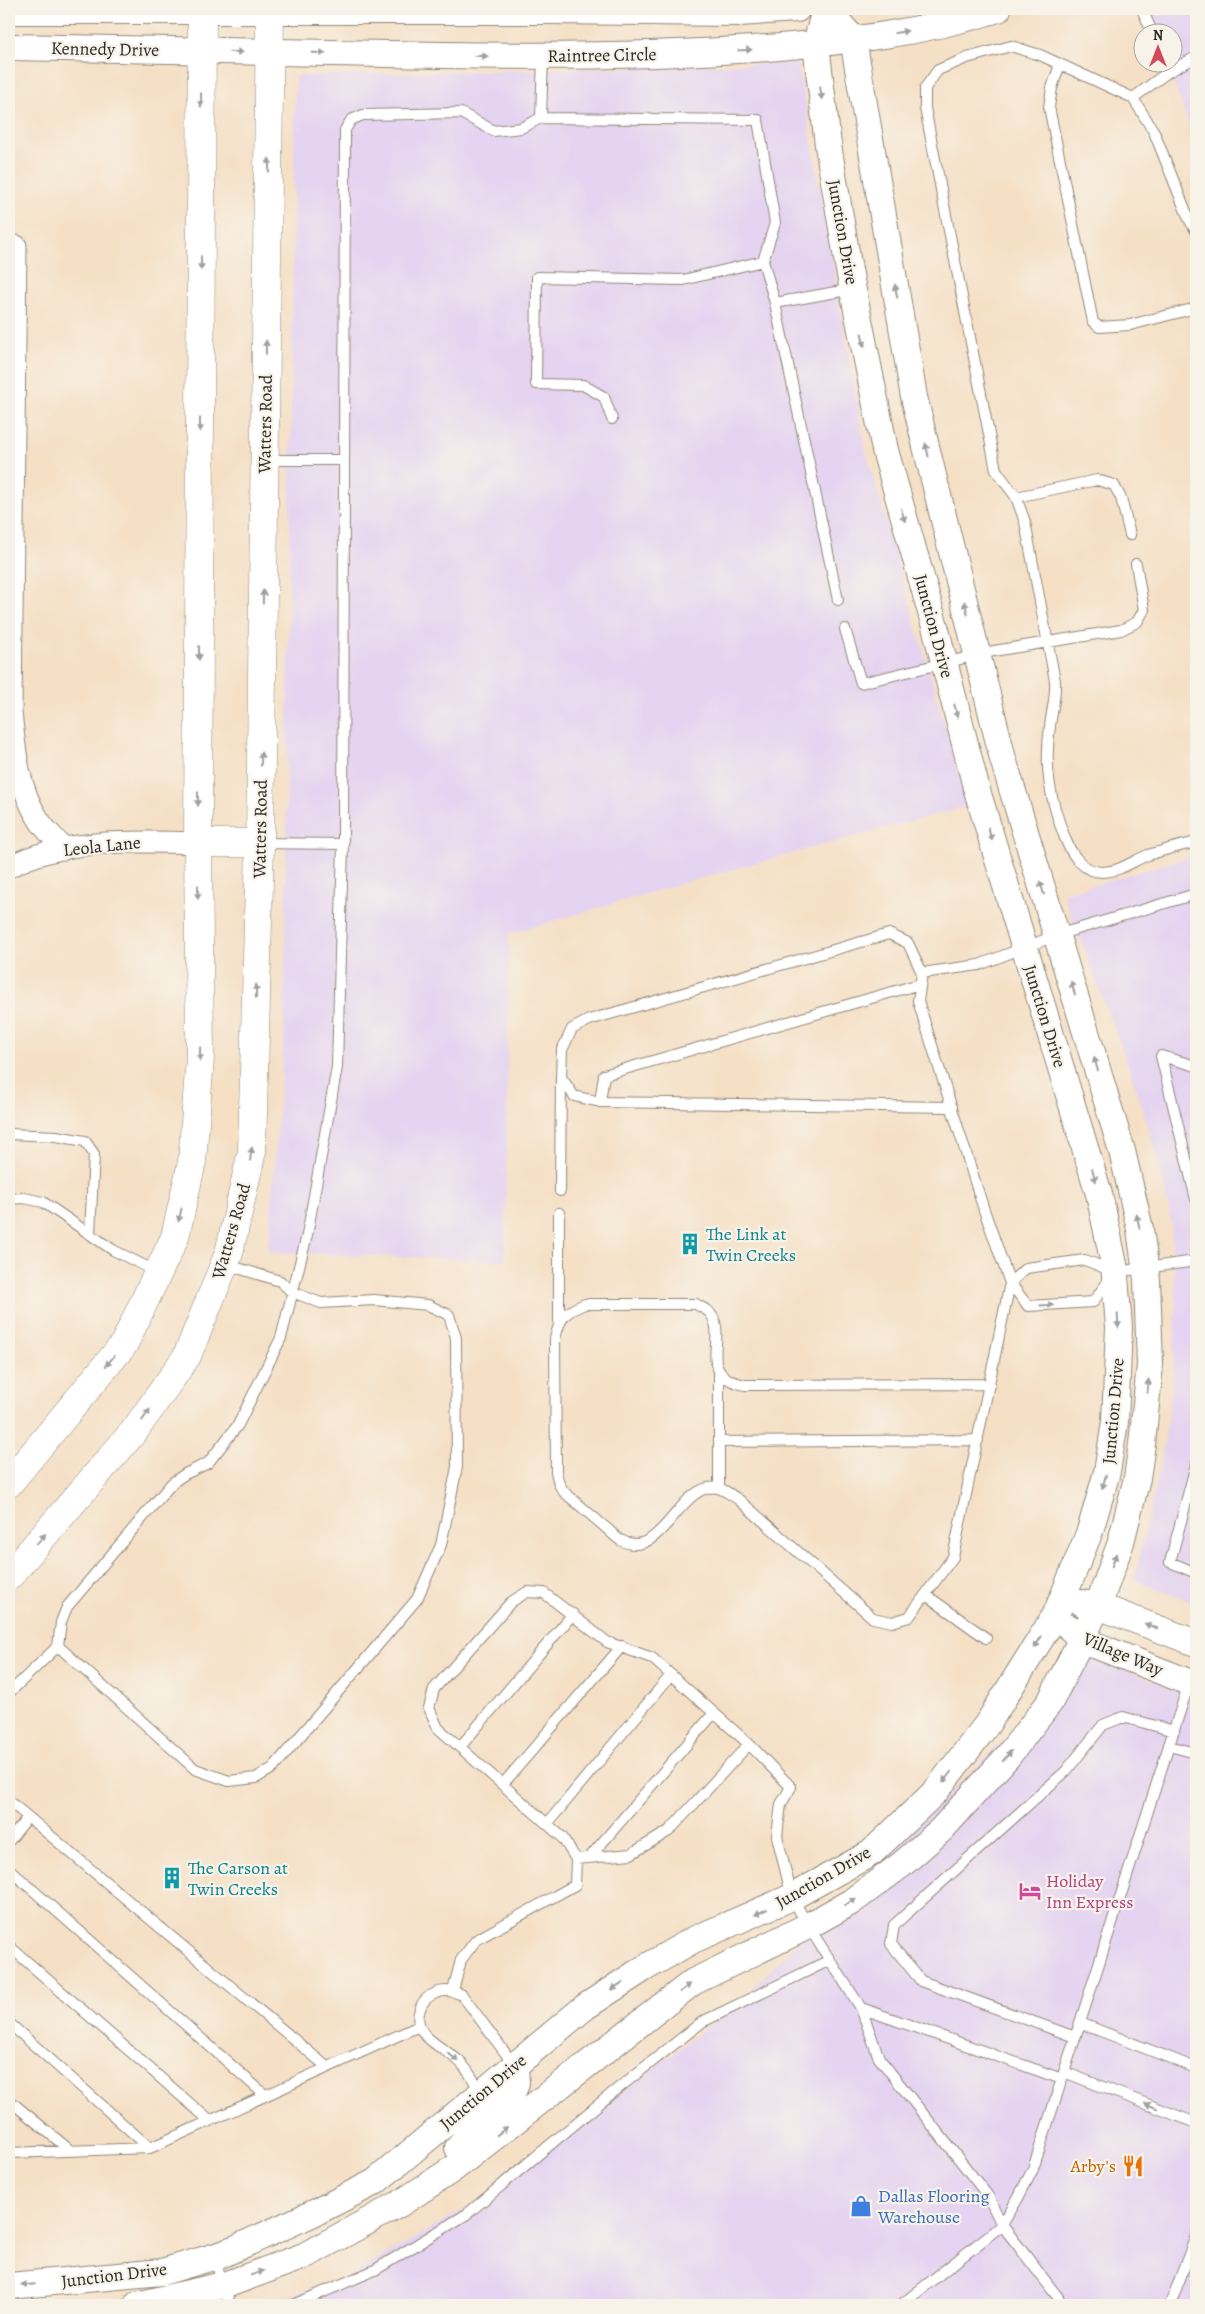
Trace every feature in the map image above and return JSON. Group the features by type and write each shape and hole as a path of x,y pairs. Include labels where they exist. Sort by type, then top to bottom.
{"main road":[{"path":"9,1483 124,1344 175,1237 192,1162 200,1058 198,843 202,10"},
{"name":"Watters Road","path":"9,1576 135,1430 187,1356 224,1264 241,1205 252,1151 260,843 270,10"},
{"path":"198,843 260,843"}],"street":[{"path":"202,10 518,10 739,13 797,9"},
{"name":"Junction Drive","path":"138,2305 227,2295 304,2256 412,2195 453,2169 693,1982 808,1926 851,1902 901,1865 941,1830 1008,1756 1050,1702 1098,1606 1121,1542 1137,1478 1150,1366 1145,1269 1140,1230 1122,1151 1003,759 914,397 852,39 826,9"},
{"name":"Junction Drive","path":"9,2286 162,2272 214,2257 282,2229 375,2182 585,2007 643,1969 693,1940 756,1914 870,1853 936,1792 988,1723 1059,1607 1093,1523 1108,1472 1116,1422 1119,1327 1115,1272 1100,1194 976,787 945,663 885,450 852,289 828,144 816,45 826,9"},
{"name":"Raintree Circle","path":"202,51 543,56 696,53 816,45 912,30 972,17 998,9"},
{"name":"Kennedy Drive","path":"9,11 202,10"},
{"name":"Kennedy Drive","path":"9,47 202,51"},
{"path":"12,246 11,712 24,790 39,820 64,849"},
{"name":"Leola Lane","path":"9,867 20,861 64,849 151,842 198,843"},
{"name":"Village Way","path":"1059,1607 1098,1606 1196,1643"},
{"name":"Village Way","path":"1059,1607 1082,1640 1193,1683"},
{"path":"412,2195 514,2089 516,2083 515,2066"}],"lane":[{"path":"1142,9 1148,22"},
{"path":"1196,231 1189,219 1154,132 1133,98 1040,55 1011,46 967,58 938,70 925,88 925,108 996,470 1016,498 1025,522 1055,681 1056,697 1050,725 1048,777 1054,809 1070,852 1087,868 1101,872 1120,870 1149,855 1196,842"},
{"path":"541,118 543,56"},
{"path":"1182,62 1196,57"},
{"path":"1060,64 1052,88 1049,108 1093,322 1099,327 1130,325 1196,308"},
{"path":"1133,98 1161,72"},
{"path":"9,1693 58,1646 61,1622 67,1607 172,1484 185,1474 208,1463 238,1425 281,1338 307,1235 337,1067 343,844 344,144 345,130 351,120 363,115 461,113 494,131 521,128 541,118 758,120 775,223 763,261 775,303 838,600"},
{"path":"612,419 604,398 583,385 536,384 537,277 683,280 763,261"},
{"path":"775,303 852,289"},
{"path":"265,460 343,460"},
{"path":"1016,498 1097,480 1114,485 1121,498 1130,534"},
{"path":"845,629 861,683 977,655 1122,630 1137,622 1144,610 1136,564"},
{"path":"260,843 343,844"},
{"path":"600,1102 604,1075 921,978 979,965 1056,935 1196,894"},
{"path":"560,1191 562,1050 572,1029 589,1020 889,934 908,943 921,978 918,1001 984,1210 1010,1282 1028,1306 1094,1302 1115,1272"},
{"path":"1196,1066 1161,1056 1196,1200"},
{"path":"561,1077 574,1096 600,1102 952,1107"},
{"path":"9,1134 56,1136 85,1141 94,1154 90,1233"},
{"path":"9,1199 24,1198 43,1202 113,1250 158,1272"},
{"path":"560,1214 559,1321 555,1339 556,1472 559,1484 564,1492 620,1540 634,1543 649,1540 661,1530 689,1498 703,1489 719,1488 738,1499 873,1618 892,1622 910,1617 953,1556 1010,1282 1026,1268 1085,1260 1115,1272 1196,1261"},
{"path":"58,1646 195,1769 229,1781 256,1778 273,1768 417,1599 441,1545 457,1467 456,1338 449,1316 428,1305 374,1300 321,1303 292,1292 280,1281 224,1264"},
{"path":"559,1321 570,1310 585,1304 696,1304 710,1312 715,1326 716,1358 720,1373 719,1488"},
{"path":"720,1373 730,1382 745,1385 990,1384"},
{"path":"719,1442 978,1440"},
{"path":"1196,1465 1170,1562 1196,1573"},
{"path":"457,1993 461,1960 476,1940 575,1885 576,1860 562,1837 438,1728 429,1708 434,1690 511,1602 528,1592 544,1593 607,1642 652,1658 749,1744 791,1787 781,1804 777,1836 792,1896 808,1926 861,2008 879,2058 988,2196 1002,2225 1064,2305"},
{"path":"926,1595 986,1638"},
{"path":"460,1747 573,1614"},
{"path":"503,1784 622,1646"},
{"path":"547,1824 671,1675"},
{"path":"901,2305 1002,2225 1033,2169 1169,1746 1193,1683"},
{"path":"589,1858 714,1713"},
{"path":"1075,2037 922,1981 891,1944 894,1926 1066,1771 1103,1724 1123,1717 1174,1731"},
{"path":"576,1860 631,1854 669,1831 749,1744"},
{"path":"1169,1746 1196,1753"},
{"path":"9,1801 327,2067"},
{"path":"9,1841 28,1817"},
{"path":"9,1869 265,2096"},
{"path":"9,1946 210,2121"},
{"path":"293,2305 375,2270 467,2214 611,2094 702,2022 830,1960"},
{"path":"482,2093 461,2063 423,2035 419,2026 420,2007 426,1999 443,1991 457,1993 515,2066"},
{"path":"861,2008 1196,2123"},
{"path":"9,2023 150,2148"},
{"path":"1080,2023 1196,2068"},
{"path":"9,2153 150,2148 419,2026"},
{"path":"9,2100 71,2151"},
{"path":"1170,2305 1196,2236"},
{"path":"214,2257 227,2295"}],"shaded area":[{"path":"1146,9 1196,9 1196,143 1169,72 1182,72 1182,22 1151,22"},
{"path":"798,63 865,449 968,806 697,879 509,934 505,1261 268,1252 284,1037 295,76"},
{"path":"1196,855 1196,1604 1134,1580 1161,1460 1173,1384 1176,1304 1171,1220 1157,1155 1128,1064 1063,894"},
{"path":"1089,1656 1196,1698 1196,2305 256,2305 343,2280 489,2195 734,2006"}],"place":[{"name":"The Link at Twin Creeks","path":"690,1244"},
{"name":"The Carson at Twin Creeks","path":"172,1878"},
{"name":"Holiday Inn Express","path":"1030,1891"},
{"name":"Arby's","path":"1133,2166"},
{"name":"Dallas Flooring Warehouse","path":"861,2206"}]}
